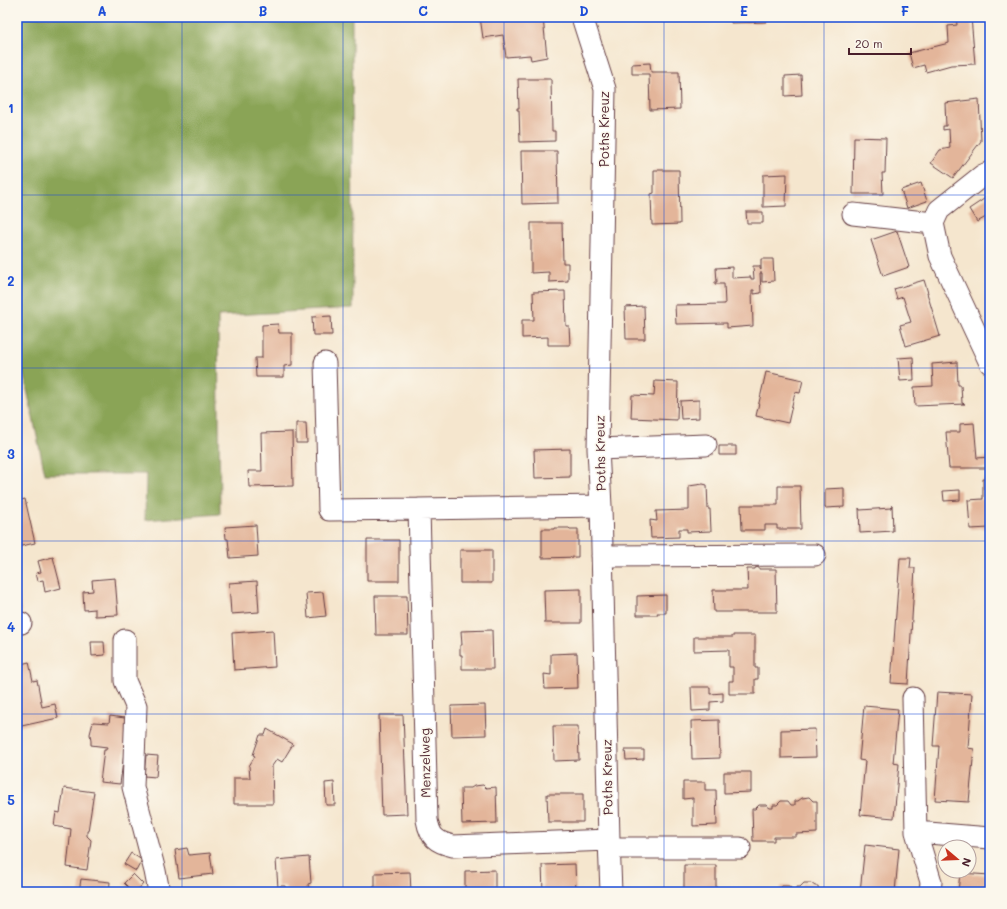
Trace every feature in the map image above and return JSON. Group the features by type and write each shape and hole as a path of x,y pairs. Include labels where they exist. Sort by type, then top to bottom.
{"street":[{"name":"Poths Kreuz","path":"582,17 606,89 598,449 601,506 611,892"},
{"path":"990,172 983,175 938,210 933,223 940,256 990,363"},
{"path":"853,214 933,223"},
{"path":"325,363 329,510 601,506"},
{"path":"598,449 706,445"},
{"name":"Menzelweg","path":"419,509 427,820 428,829 434,838 442,843 453,846 609,844 740,848"},
{"path":"602,556 814,555"},
{"path":"125,640 125,681 136,706 133,787 159,892"},
{"path":"913,698 916,832 931,882 930,892"},
{"path":"916,832 990,838"}],"green space":[{"path":"17,17 352,17 353,308 218,316 220,514 145,520 146,474 45,474 17,343"}],"building":[{"path":"480,17 527,17 527,20 543,18 547,57 531,60 530,55 506,57 503,35 483,38"},
{"path":"731,17 766,17 766,22 731,23"},
{"path":"956,17 971,17 975,64 951,65 926,72 924,65 913,68 909,53 949,43 948,26 957,25"},
{"path":"650,63 651,72 679,72 680,109 650,110 649,74 632,74 632,64"},
{"path":"801,75 802,95 785,96 785,76"},
{"path":"518,79 551,79 552,131 555,131 555,141 520,142 519,110 517,110 517,108 519,108"},
{"path":"979,99 981,141 953,178 931,163 940,150 950,148 949,129 943,130 943,126 946,126 945,103"},
{"path":"854,137 886,138 885,173 882,173 883,194 853,194"},
{"path":"521,151 557,151 558,203 522,204"},
{"path":"654,170 679,170 680,224 652,225 651,194 654,193"},
{"path":"787,174 786,206 763,207 763,175"},
{"path":"921,183 927,201 907,208 901,190"},
{"path":"990,195 990,223 986,217 977,222 969,209"},
{"path":"746,212 763,212 763,223 747,223"},
{"path":"531,223 562,223 563,263 568,263 568,281 549,282 549,272 531,273"},
{"path":"897,231 909,267 883,276 871,240"},
{"path":"761,259 773,259 774,281 762,282 762,273 760,273 761,293 754,294 754,290 752,290 753,326 727,328 727,323 676,324 675,305 725,304 724,284 715,284 715,282 717,282 716,268 732,267 732,278 751,277 751,279 754,279 753,266 760,266 761,270"},
{"path":"924,280 940,336 906,346 900,325 911,322 903,297 897,299 894,289"},
{"path":"565,291 566,326 569,326 570,345 548,345 548,337 522,338 522,320 534,320 533,292"},
{"path":"644,306 645,339 626,339 625,307"},
{"path":"331,316 332,335 313,335 312,317"},
{"path":"278,324 279,333 292,333 292,365 284,366 284,377 256,377 255,358 262,358 262,325"},
{"path":"913,357 914,380 900,381 898,358"},
{"path":"957,362 958,385 961,385 962,403 965,404 915,406 914,387 933,386 932,364"},
{"path":"766,372 803,380 800,393 795,392 788,423 756,416"},
{"path":"655,381 678,382 677,420 631,418 632,395 654,396"},
{"path":"699,400 699,418 681,419 680,401"},
{"path":"296,423 306,423 307,443 296,443"},
{"path":"974,423 977,458 990,457 990,468 949,468 946,432 960,432 960,424"},
{"path":"292,432 293,486 249,487 248,471 262,471 261,433"},
{"path":"719,446 736,446 736,455 719,455"},
{"path":"570,449 570,477 535,478 534,450"},
{"path":"983,479 990,479 990,528 970,529 968,500 983,499"},
{"path":"703,484 707,485 711,531 687,532 687,529 679,529 679,537 651,538 650,520 657,521 656,511 689,510 689,486"},
{"path":"778,486 800,486 801,529 777,529 777,525 765,525 765,530 742,530 741,505 778,505"},
{"path":"844,488 844,507 825,508 825,489"},
{"path":"960,490 960,500 944,501 943,491"},
{"path":"25,499 35,543 17,547 17,501"},
{"path":"892,505 893,531 860,533 859,508 860,510 891,508"},
{"path":"256,525 258,556 230,558 225,527"},
{"path":"542,529 578,529 578,557 542,558"},
{"path":"367,540 399,540 399,581 367,581"},
{"path":"460,550 492,550 492,583 460,583"},
{"path":"53,557 61,588 45,592 43,580 38,581 36,573 41,572 38,561"},
{"path":"900,558 911,558 910,568 915,568 908,684 891,683"},
{"path":"759,567 759,569 776,569 777,612 714,612 713,590 748,590 747,569 755,569"},
{"path":"115,578 118,615 95,616 95,609 84,610 83,592 93,591 92,580"},
{"path":"257,581 259,612 231,614 229,583"},
{"path":"581,589 581,623 545,623 544,590"},
{"path":"17,591 23,619 17,620"},
{"path":"323,592 326,616 308,618 306,593"},
{"path":"666,595 666,613 657,613 658,615 637,615 637,596"},
{"path":"375,596 407,596 408,635 376,635"},
{"path":"273,630 275,667 234,670 232,633"},
{"path":"492,630 493,669 462,669 462,655 460,655 460,645 462,645 461,631"},
{"path":"733,635 755,635 755,668 758,668 758,679 755,679 755,694 729,694 729,681 733,681 733,667 729,667 729,650 694,651 694,637 733,637"},
{"path":"91,642 104,642 105,655 92,656"},
{"path":"577,653 578,688 545,689 544,674 551,675 551,654"},
{"path":"29,662 33,681 37,680 42,707 55,704 58,718 17,727 17,665"},
{"path":"691,687 710,687 710,694 723,693 723,701 710,702 710,710 692,711"},
{"path":"937,692 972,694 968,748 974,749 969,802 935,800 939,746 933,746"},
{"path":"485,705 486,735 452,736 451,706"},
{"path":"864,706 898,709 893,763 899,764 894,818 860,815 865,761 859,760"},
{"path":"379,715 403,715 407,814 382,815"},
{"path":"110,716 132,719 124,754 120,784 100,782 104,750 106,750 107,747 91,745 90,734 93,722 109,723"},
{"path":"719,720 720,758 692,759 691,721"},
{"path":"553,726 578,726 579,760 554,761"},
{"path":"267,729 293,744 282,762 277,759 272,766 273,804 234,804 234,778 250,778 249,766 255,756 253,755 260,735 265,735"},
{"path":"815,729 816,757 781,758 781,730"},
{"path":"625,750 644,750 644,759 626,760"},
{"path":"146,755 158,756 156,777 144,776"},
{"path":"724,772 751,772 751,792 724,793"},
{"path":"334,782 335,805 326,805 325,783"},
{"path":"683,782 705,782 705,790 716,790 717,825 693,826 693,798 683,799"},
{"path":"483,785 486,788 496,787 497,823 462,824 461,788 471,788 474,786"},
{"path":"64,788 94,792 87,831 87,836 91,840 87,870 67,867 71,829 54,826 56,812 60,813"},
{"path":"547,794 583,794 583,822 548,822"},
{"path":"809,797 813,801 817,801 817,833 796,834 796,837 774,837 774,841 753,841 752,809 755,809 759,805 766,805 773,808 773,805 777,805 781,801 788,801 791,805 795,805 795,801"},
{"path":"865,845 899,849 895,892 860,892"},
{"path":"187,848 189,855 210,853 213,874 179,878 175,850"},
{"path":"131,853 142,860 136,871 124,864"},
{"path":"309,857 311,883 308,884 309,892 286,892 285,886 280,886 280,888 278,888 276,860"},
{"path":"575,864 576,892 543,892 542,865"},
{"path":"684,865 716,865 716,892 684,892"},
{"path":"495,870 495,892 465,892 465,871"},
{"path":"410,872 411,892 374,892 373,887 375,887 375,873"},
{"path":"133,874 143,884 136,892 133,892 124,883"},
{"path":"977,874 990,875 990,892 958,892 959,879 977,879"},
{"path":"81,879 110,882 109,892 79,892"},
{"path":"804,883 811,883 818,886 819,892 775,892 775,890 779,890 782,886 789,886 793,890 797,890 797,887 800,887"},
{"path":"761,890 768,890 770,892 759,892"}]}
